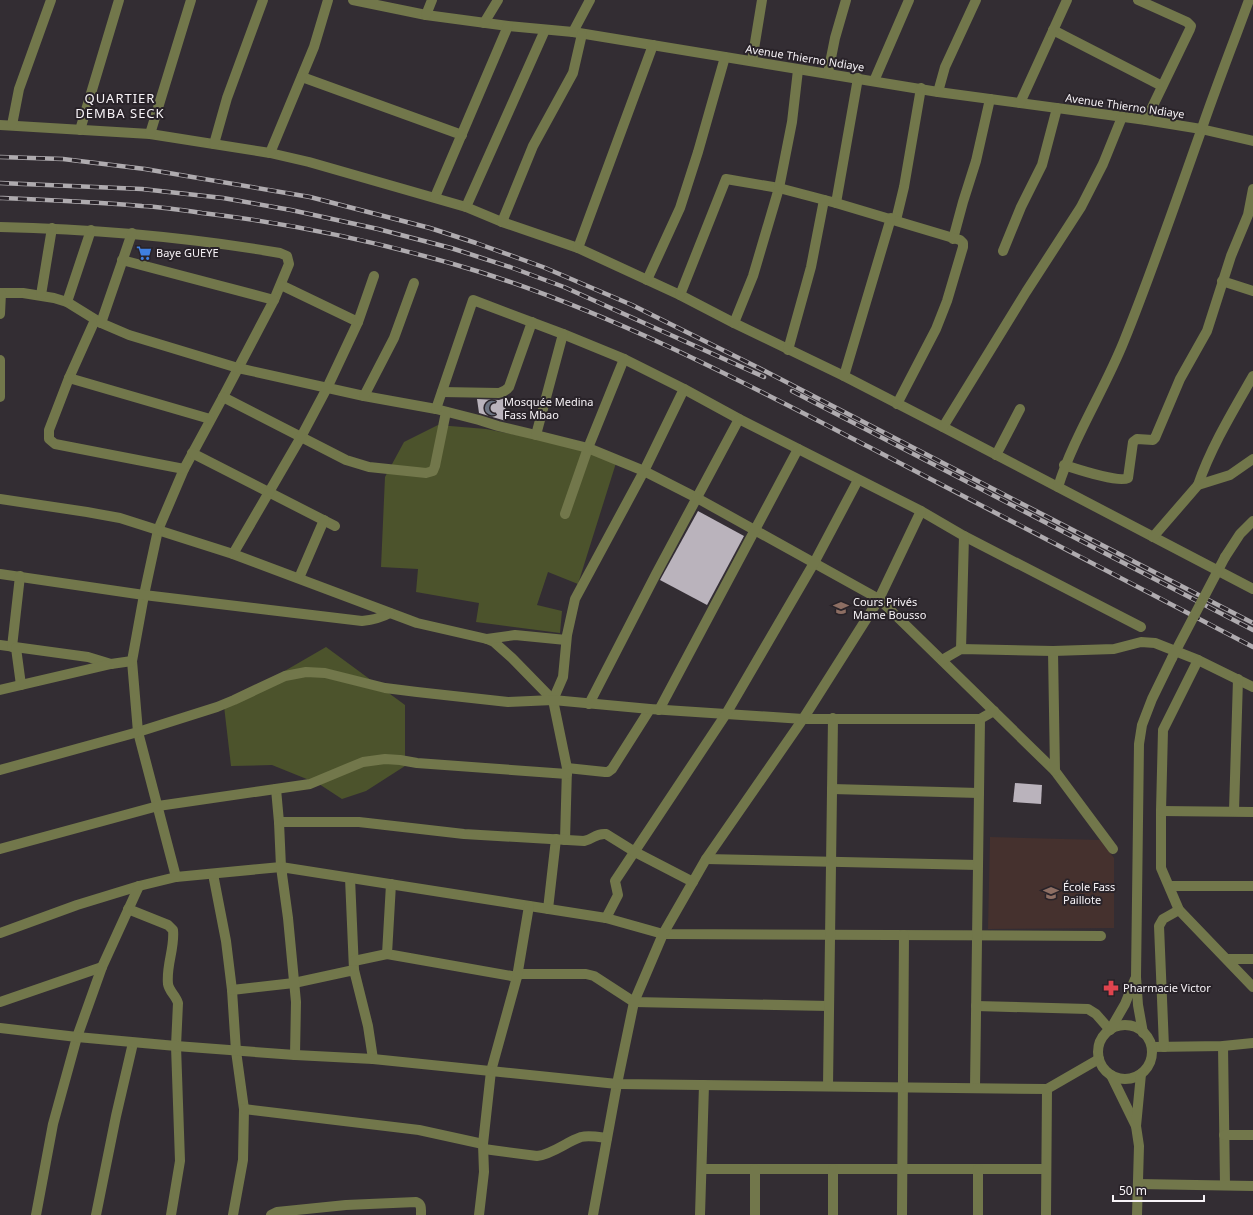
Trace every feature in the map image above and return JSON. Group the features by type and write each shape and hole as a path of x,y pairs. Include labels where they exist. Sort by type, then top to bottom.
{"street":[{"path":"12,125 19,89 51,0"},
{"path":"80,130 119,0"},
{"path":"150,134 191,0"},
{"path":"214,144 227,98 263,0"},
{"path":"270,153 319,34 328,0"},
{"name":"Avenue Thierno Ndiaye","path":"353,0 426,14 484,23 577,33 752,61 798,70 828,73 921,88 938,92 1146,120 1201,129 1253,141"},
{"path":"426,14 432,0"},
{"path":"484,23 498,0"},
{"path":"502,222 533,146 573,73 577,33 590,0"},
{"path":"752,61 762,0"},
{"path":"828,73 835,38 846,0"},
{"path":"874,81 909,0"},
{"path":"938,92 944,68 976,0"},
{"path":"1020,103 1067,0"},
{"path":"1138,0 1186,22 1191,26 1146,120"},
{"path":"1058,487 1064,465 1125,341 1249,0"},
{"path":"435,197 508,26"},
{"path":"466,207 545,30"},
{"path":"1053,30 1162,86"},
{"path":"578,248 653,45"},
{"path":"647,280 680,208 698,152 725,57"},
{"path":"734,323 753,276 779,188 792,122 798,70"},
{"path":"302,77 462,135"},
{"path":"836,203 858,78"},
{"path":"844,376 906,180 921,88"},
{"path":"953,239 976,161 990,99"},
{"path":"1003,251 1021,207 1042,165 1057,108"},
{"path":"943,427 1026,292 1082,207 1103,164 1122,117"},
{"path":"0,125 150,134 270,153 309,162 435,197 578,248 680,295 788,350 844,376 1253,589"},
{"path":"680,295 726,179 779,188 893,219 960,240 963,243 963,247 947,301 936,329 897,404"},
{"path":"1064,465 1103,476 1123,480 1128,478 1133,442 1137,438 1153,440 1155,438 1180,379 1207,331 1234,247 1248,215 1253,189"},
{"path":"788,350 811,267 824,200"},
{"path":"0,227 52,228 132,233 215,242 280,253 287,256 289,264 274,300 192,453 158,530 132,661 138,732 176,876"},
{"path":"41,295 52,228"},
{"path":"67,302 92,230"},
{"path":"132,233 98,321 68,378 49,430 49,439 55,444 184,469"},
{"path":"122,260 274,300"},
{"path":"233,554 301,437 327,388 358,322 374,276"},
{"path":"1222,281 1253,291"},
{"path":"364,396 394,338 414,283"},
{"path":"280,285 358,322"},
{"path":"0,314 1,293 41,295 67,302 98,321 156,343 238,368 364,396 436,409 588,448 644,471 697,498 879,599 1055,771 1114,849"},
{"path":"436,409 473,300 624,359 921,511 964,536 1141,627"},
{"path":"442,392 499,393 509,388 532,322"},
{"path":"536,435 563,334"},
{"path":"565,514 588,448 624,359"},
{"path":"0,360 0,397"},
{"path":"1153,537 1198,485 1214,448 1253,376"},
{"path":"68,378 210,419"},
{"path":"553,700 563,677 566,640 570,616 575,599 644,471 684,389"},
{"path":"223,397 346,460 369,467 426,473 433,471 436,466 446,412"},
{"path":"996,455 1020,409"},
{"path":"589,704 652,581 739,419"},
{"path":"0,848 158,806 310,784 363,762 385,759 417,763 567,771 608,772 612,770 655,710 798,449"},
{"path":"192,453 335,526"},
{"path":"1198,485 1230,475 1253,459"},
{"path":"606,918 618,895 615,882 726,714 814,563 858,480"},
{"path":"0,499 105,515 158,530 233,554 370,604 417,623 487,639 494,642 512,658 553,700 567,771 560,840 548,909"},
{"path":"593,1215 634,1002 663,934 706,860 803,719 879,599 921,511"},
{"path":"299,578 324,520"},
{"path":"1143,1033 1138,1005 1136,977 1140,744 1142,725 1152,699 1172,658 1225,557 1240,534 1253,521"},
{"path":"961,649 964,536"},
{"path":"0,574 144,595 362,621 373,620 390,613"},
{"path":"20,576 14,647 22,685"},
{"path":"487,639 515,635 566,640"},
{"path":"942,660 961,649 1053,651 1114,648 1141,642 1156,642 1198,660 1253,687"},
{"path":"0,646 88,657 111,664"},
{"path":"1053,651 1055,771"},
{"path":"1198,660 1163,730 1160,811 1161,868 1179,910 1253,987"},
{"path":"0,690 111,664 132,661"},
{"path":"0,770 138,732 217,707 285,676 306,672 325,673 386,688 508,702 553,700 655,710 803,719 980,719 994,711"},
{"path":"1234,811 1238,679"},
{"path":"828,1086 833,718"},
{"path":"975,1088 980,719"},
{"path":"276,789 281,867 288,918 296,1002 295,1055"},
{"path":"832,789 979,793"},
{"path":"1160,811 1253,812"},
{"path":"279,822 359,822 464,834 584,841 589,840 600,833 606,834 635,852 693,882"},
{"path":"706,860 978,864"},
{"path":"0,933 77,905 176,876 281,867 606,918 663,934 1101,936"},
{"path":"213,874 225,933 232,990 236,1051 244,1109 244,1160 233,1215"},
{"path":"350,878 354,966 368,1026 373,1058"},
{"path":"387,954 390,884"},
{"path":"36,1215 53,1124 77,1037 102,967 139,886"},
{"path":"1170,886 1253,886"},
{"path":"480,1215 484,1172 484,1146 491,1071 517,976 529,906"},
{"path":"128,909 168,925 173,930 168,986 178,1003 176,1046 180,1161 172,1215"},
{"path":"1164,1047 1159,926 1163,919 1179,910"},
{"path":"902,1215 904,935"},
{"path":"232,990 294,983 354,966 387,954 517,976 586,974 594,976 634,1002 829,1006"},
{"path":"1227,959 1253,959"},
{"path":"0,1002 102,967"},
{"path":"1110,1030 1125,1004 1136,977"},
{"path":"976,1006 1088,1010 1096,1014 1110,1030"},
{"path":"1111,1075 1123,1079 1130,1078 1141,1074 1145,1070 1151,1059 1152,1047 1147,1037 1139,1029 1128,1026 1116,1027 1110,1030 1105,1034 1099,1046 1098,1053 1099,1059 1111,1075 1136,1126"},
{"path":"0,1028 133,1043 295,1055 373,1058 617,1084 1047,1089 1099,1059"},
{"path":"96,1215 116,1116 133,1043"},
{"path":"1152,1047 1223,1046 1253,1043"},
{"path":"1223,1046 1225,1186"},
{"path":"1137,1215 1139,1146 1136,1126 1141,1074"},
{"path":"700,1215 704,1085"},
{"path":"1046,1215 1047,1089"},
{"path":"244,1109 419,1130 484,1146 537,1156 542,1156 582,1137 588,1136 607,1138"},
{"path":"1224,1135 1253,1135"},
{"path":"754,1169 755,1215"},
{"path":"833,1215 834,1169"},
{"path":"978,1169 978,1215"},
{"path":"702,1170 1046,1170"},
{"path":"1138,1184 1253,1186"},
{"path":"272,1215 277,1212 345,1210 416,1202 420,1203 421,1215"}],"shaded area":[{"name":"École Fass Paillote","path":"990,837 1100,840 1114,858 1114,928 988,929"}],"green space":[{"path":"438,425 486,429 568,445 616,463 578,584 548,572 537,605 562,611 560,633 476,622 479,603 416,592 418,569 381,567 385,477 404,442"},
{"path":"326,647 405,705 405,766 366,791 342,799 319,784 272,765 231,766 224,706"}],"building":[{"name":"Mosquée Medina Fass Mbao","path":"505,398 506,421 479,413 477,399 499,400"},
{"path":"698,511 744,536 707,605 660,580"},
{"path":"1015,783 1042,785 1041,804 1013,802"}],"railway":[{"path":"0,157 63,159 145,169 310,197 430,228 543,267 632,305 759,368 1253,623"},
{"path":"0,183 142,189 223,198 291,210 378,229 451,248 510,267 564,287 764,377"},
{"path":"0,198 157,207 273,223 377,244 446,262 531,289 630,329 726,374 1253,647"},
{"path":"792,391 1253,630"}],"place":[{"name":"Baye GUEYE","path":"144,253"},
{"name":"Mosquée Medina Fass Mbao","path":"492,408"},
{"name":"Cours Privés Mame Bousso","path":"841,608"},
{"name":"École Fass Paillote","path":"1051,893"},
{"name":"Pharmacie Victor","path":"1111,988"}],"district":[{"name":"QUARTIER DEMBA SECK","path":"120,106"}]}
